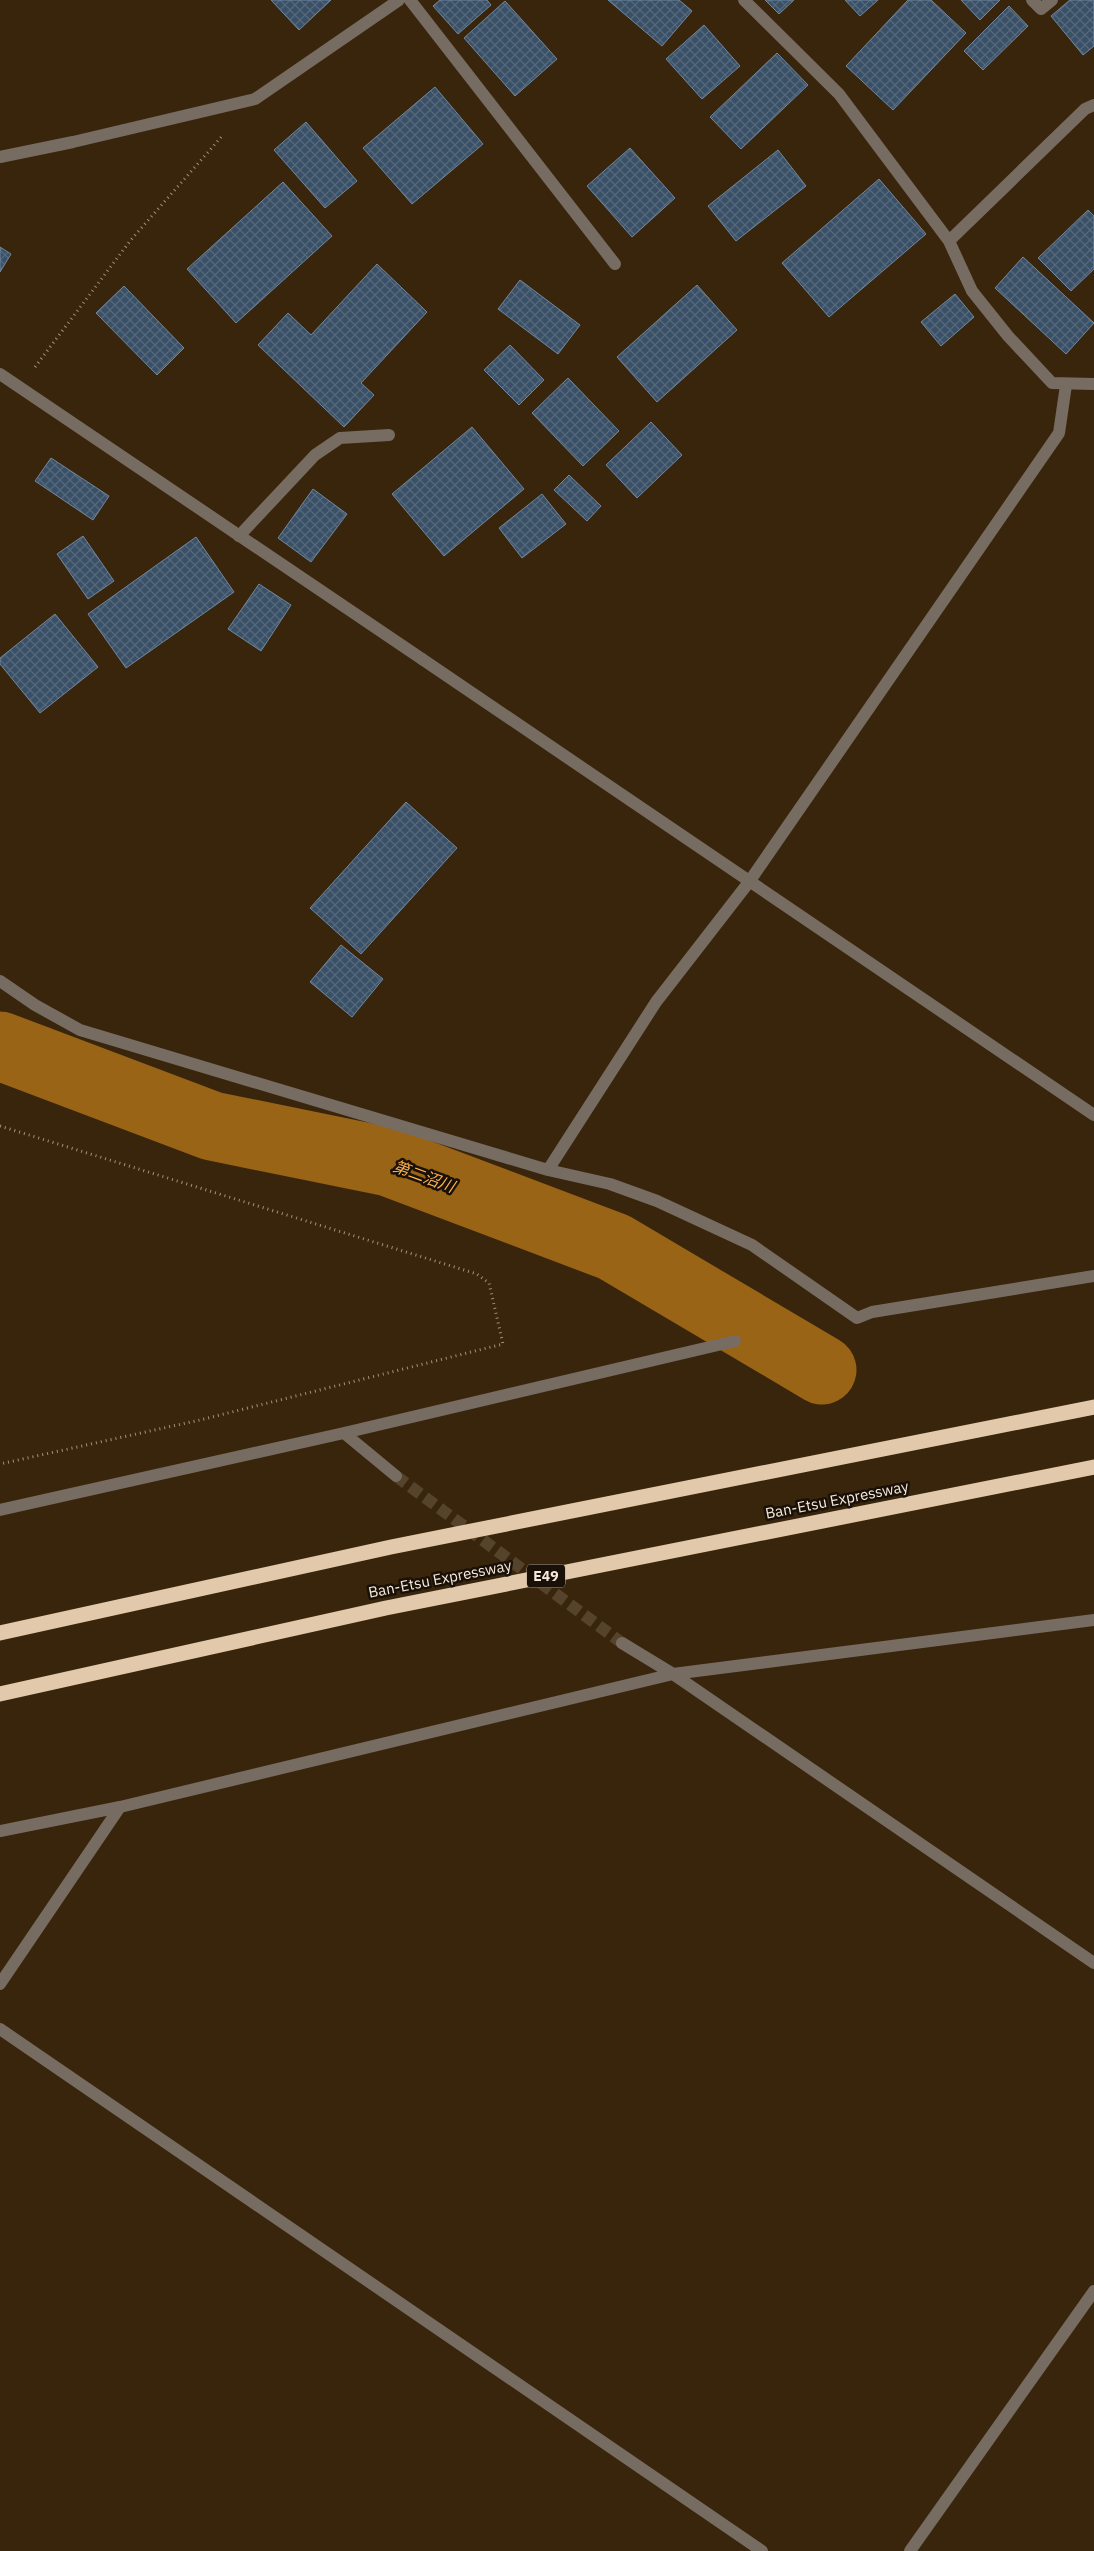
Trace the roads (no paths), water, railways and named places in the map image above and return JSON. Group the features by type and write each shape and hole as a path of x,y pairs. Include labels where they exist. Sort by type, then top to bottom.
{"highway":[{"path":"0,1634 391,1547 1094,1407"},
{"name":"Ban-Etsu Expressway","path":"0,1694 386,1608 1094,1467"}],"street":[{"path":"0,156 74,142 255,99 398,0"},
{"path":"410,0 614,264"},
{"path":"744,0 839,94 949,241 972,291 1008,336 1052,383 1066,385 1094,384"},
{"path":"1032,0 1041,9 1052,0"},
{"path":"949,241 1085,110 1094,105"},
{"path":"0,374 1094,1115"},
{"path":"548,1170 656,1002 748,882 1059,433 1066,385"},
{"path":"239,536 315,455 340,438 389,435"},
{"path":"0,981 35,1005 80,1030 548,1170 610,1184 657,1201 752,1245 857,1318 872,1312 1094,1276"},
{"path":"0,1510 344,1433 735,1341"},
{"path":"344,1433 396,1476"},
{"path":"0,1832 120,1807 673,1674 1094,1620"},
{"path":"622,1643 673,1674 1094,1963"},
{"path":"0,1984 120,1807"},
{"path":"0,2029 762,2551"},
{"path":"910,2551 1094,2291"}],"waterway":[{"name":"第二沼川","path":"0,1046 212,1126 389,1162 614,1247 822,1370"}],"tunnel":[{"path":"396,1476 622,1643"}]}
